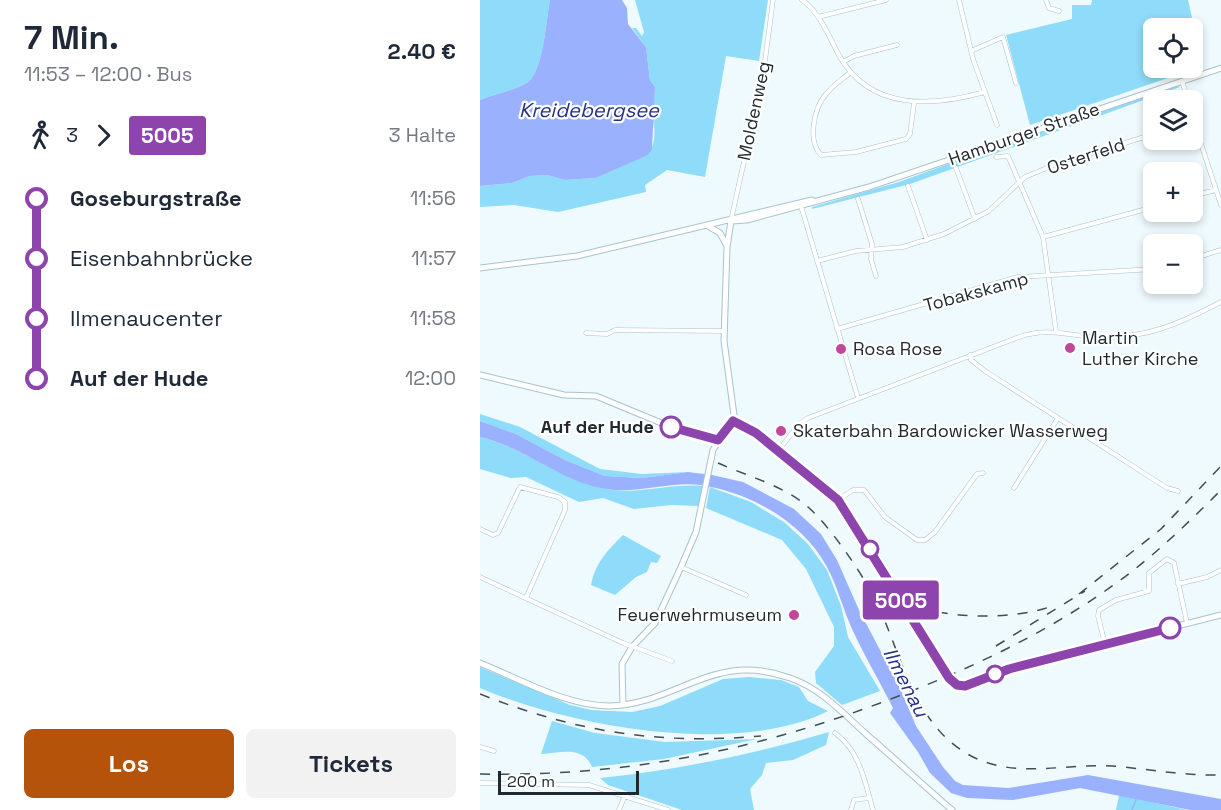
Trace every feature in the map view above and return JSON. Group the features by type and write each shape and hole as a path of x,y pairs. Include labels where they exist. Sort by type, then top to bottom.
{"main road":[{"name":"Hamburger Straße","path":"826,199 911,174 1221,68"},
{"path":"480,268 567,258 731,221 800,201 826,199"},
{"path":"731,221 747,220 826,199"},
{"path":"623,705 621,670 632,647 655,623 693,541 709,466 718,440 733,421 735,408 726,365 724,331 727,247 731,221"},
{"path":"708,226 720,233 727,247"},
{"path":"480,375 564,395 596,396 675,429 718,440"},
{"path":"733,421 756,433 838,500 949,678 957,685 965,686 1009,669 1221,615"},
{"path":"480,663 578,701 608,706 623,705 658,696 697,678 729,670 766,671 781,675 802,682 826,699 952,810"}],"street":[{"name":"Moldenweg","path":"731,221 763,76 773,0"},
{"path":"802,0 818,17 843,62 851,72 872,88 894,98 914,103 943,102 985,92"},
{"path":"818,17 886,0"},
{"path":"959,0 971,51 997,125"},
{"path":"1046,0 1049,8 1059,11"},
{"path":"971,51 1003,37 1016,83"},
{"path":"843,62 854,56 897,45"},
{"path":"851,72 824,96 818,109 813,137 814,146 821,155 856,152 906,139 910,134 914,103"},
{"path":"1181,81 1184,90"},
{"name":"Osterfeld","path":"1019,181 1054,165 1143,137"},
{"path":"1203,150 1221,205"},
{"path":"996,157 1008,156 1042,237 1056,331"},
{"path":"956,168 975,219"},
{"path":"817,261 849,252 896,248 927,240 989,211 1019,181"},
{"path":"908,186 927,240"},
{"path":"1203,193 1216,190"},
{"path":"858,199 876,276"},
{"path":"801,206 858,398"},
{"path":"1042,237 1143,210"},
{"path":"1203,256 1221,250"},
{"name":"Tobakskamp","path":"837,329 1023,276 1143,270"},
{"path":"778,451 804,421 1023,335 1056,331 1103,338 1151,333 1185,322 1221,302"},
{"path":"586,333 607,334 615,330 724,331"},
{"path":"970,356 971,360 985,372 1167,488 1178,491"},
{"path":"1014,488 1058,418"},
{"path":"838,500 853,490 864,490 885,517 917,540 925,540 935,532 977,474 983,473"},
{"path":"480,529 493,535 498,533 520,487 558,497 566,506 526,598"},
{"path":"1105,644 1098,616 1099,610 1116,600 1149,591 1149,573 1167,559 1171,560 1187,623"},
{"path":"681,567 746,595"},
{"path":"1178,584 1206,577 1221,570"},
{"path":"480,577 632,647 672,661"},
{"path":"835,733 854,752 873,810"},
{"path":"480,747 494,752"},
{"path":"480,783 590,785 668,810"},
{"path":"619,810 625,795"},
{"path":"851,810 854,800 869,798"}],"shaded area":[{"path":"480,0 550,0 540,59 531,79 525,84 480,100"},
{"path":"635,0 768,0 759,61 726,56 705,177 667,170 645,185 646,192 558,212 514,205 480,207 480,186 512,183 530,176 547,175 565,180 596,178 647,155 650,151 654,137 654,118 653,129 652,124 655,87 650,80 646,47 632,28 636,28 642,36 644,32"},
{"path":"1092,0 1188,0 1192,18 1143,18 1143,78 1168,78 1030,125 1006,35 1072,19 1072,5 1091,5"},
{"path":"1143,97 1143,100 910,184 812,209 812,207 899,182 1036,132"},
{"path":"480,414 520,427 600,469 642,474 688,472 642,478 605,476 565,460 516,434 480,421"},
{"path":"480,437 511,448 571,478 602,488 627,491 703,486 699,506 671,505 634,509 603,498 579,502 526,477 511,478 480,469"},
{"path":"710,487 751,502 784,522 808,544 827,570 841,606 848,637 880,691 842,705 816,683 815,672 834,646 834,627 806,569 782,540 706,508"},
{"path":"623,535 661,556 657,563 651,562 647,572 636,577 615,595 591,585 599,563"},
{"path":"480,667 570,705 591,710 632,712 660,706 723,679 749,677 781,680 799,687 808,701 828,711 791,725 748,732 702,734 606,725 560,715 480,688"},
{"path":"552,721 595,733 665,742 757,739 664,759 592,767 588,760 577,753 541,754"},
{"path":"829,732 826,745 793,760 766,763 762,775 750,789 754,810 682,810 608,785 600,778 658,771 716,760"},
{"path":"1119,795 1187,810 1116,810"}],"water":[{"name":"Kreidebergsee","path":"550,0 622,0 627,8 628,24 646,47 650,80 655,87 652,149 648,155 596,178 565,180 547,175 530,176 512,183 480,186 480,100 525,84 531,79 540,59"},
{"path":"480,421 516,434 565,460 605,476 642,478 688,472 712,475 743,482 794,509 821,534 837,560 859,610 900,688 916,726 955,781 963,785 1008,788 1088,775 1221,799 1221,810 1190,810 1080,788 1013,800 967,798 951,793 930,773 890,713 893,708 853,631 827,567 817,551 790,523 757,503 720,489 701,485 618,490 590,485 558,472 512,448 480,437"}],"waterway":[{"path":"1132,810 1137,797"}],"railway":[{"path":"718,463 788,493 808,507 827,527 857,568 873,595 904,671 925,711 938,729 973,757 990,764 1025,769 1112,766 1221,775"},
{"path":"1079,594 1161,529 1221,466"},
{"path":"480,774 588,771 692,756 794,732 896,697 950,675 1055,623 1121,580 1151,556 1221,490"},
{"path":"867,578 893,598 910,605 950,614 995,616 1017,614 1055,605"},
{"path":"996,646 1085,591"},
{"path":"480,694 550,718 618,733 687,739 761,736"}],"bus line":[{"name":"5005","path":"671,427 718,440 733,421 756,433 824,487 838,500 848,514 949,678 957,685 965,686 1009,669 1170,628"}],"place":[{"name":"Martin Luther Kirche","path":"1070,348"},
{"name":"Rosa Rose","path":"841,349"},
{"name":"Auf der Hude","path":"671,427"},
{"name":"Skaterbahn Bardowicker Wasserweg","path":"781,431"},
{"name":"Feuerwehrmuseum","path":"794,615"}],"water label":[{"name":"Ilmenau","path":"906,682"}]}
